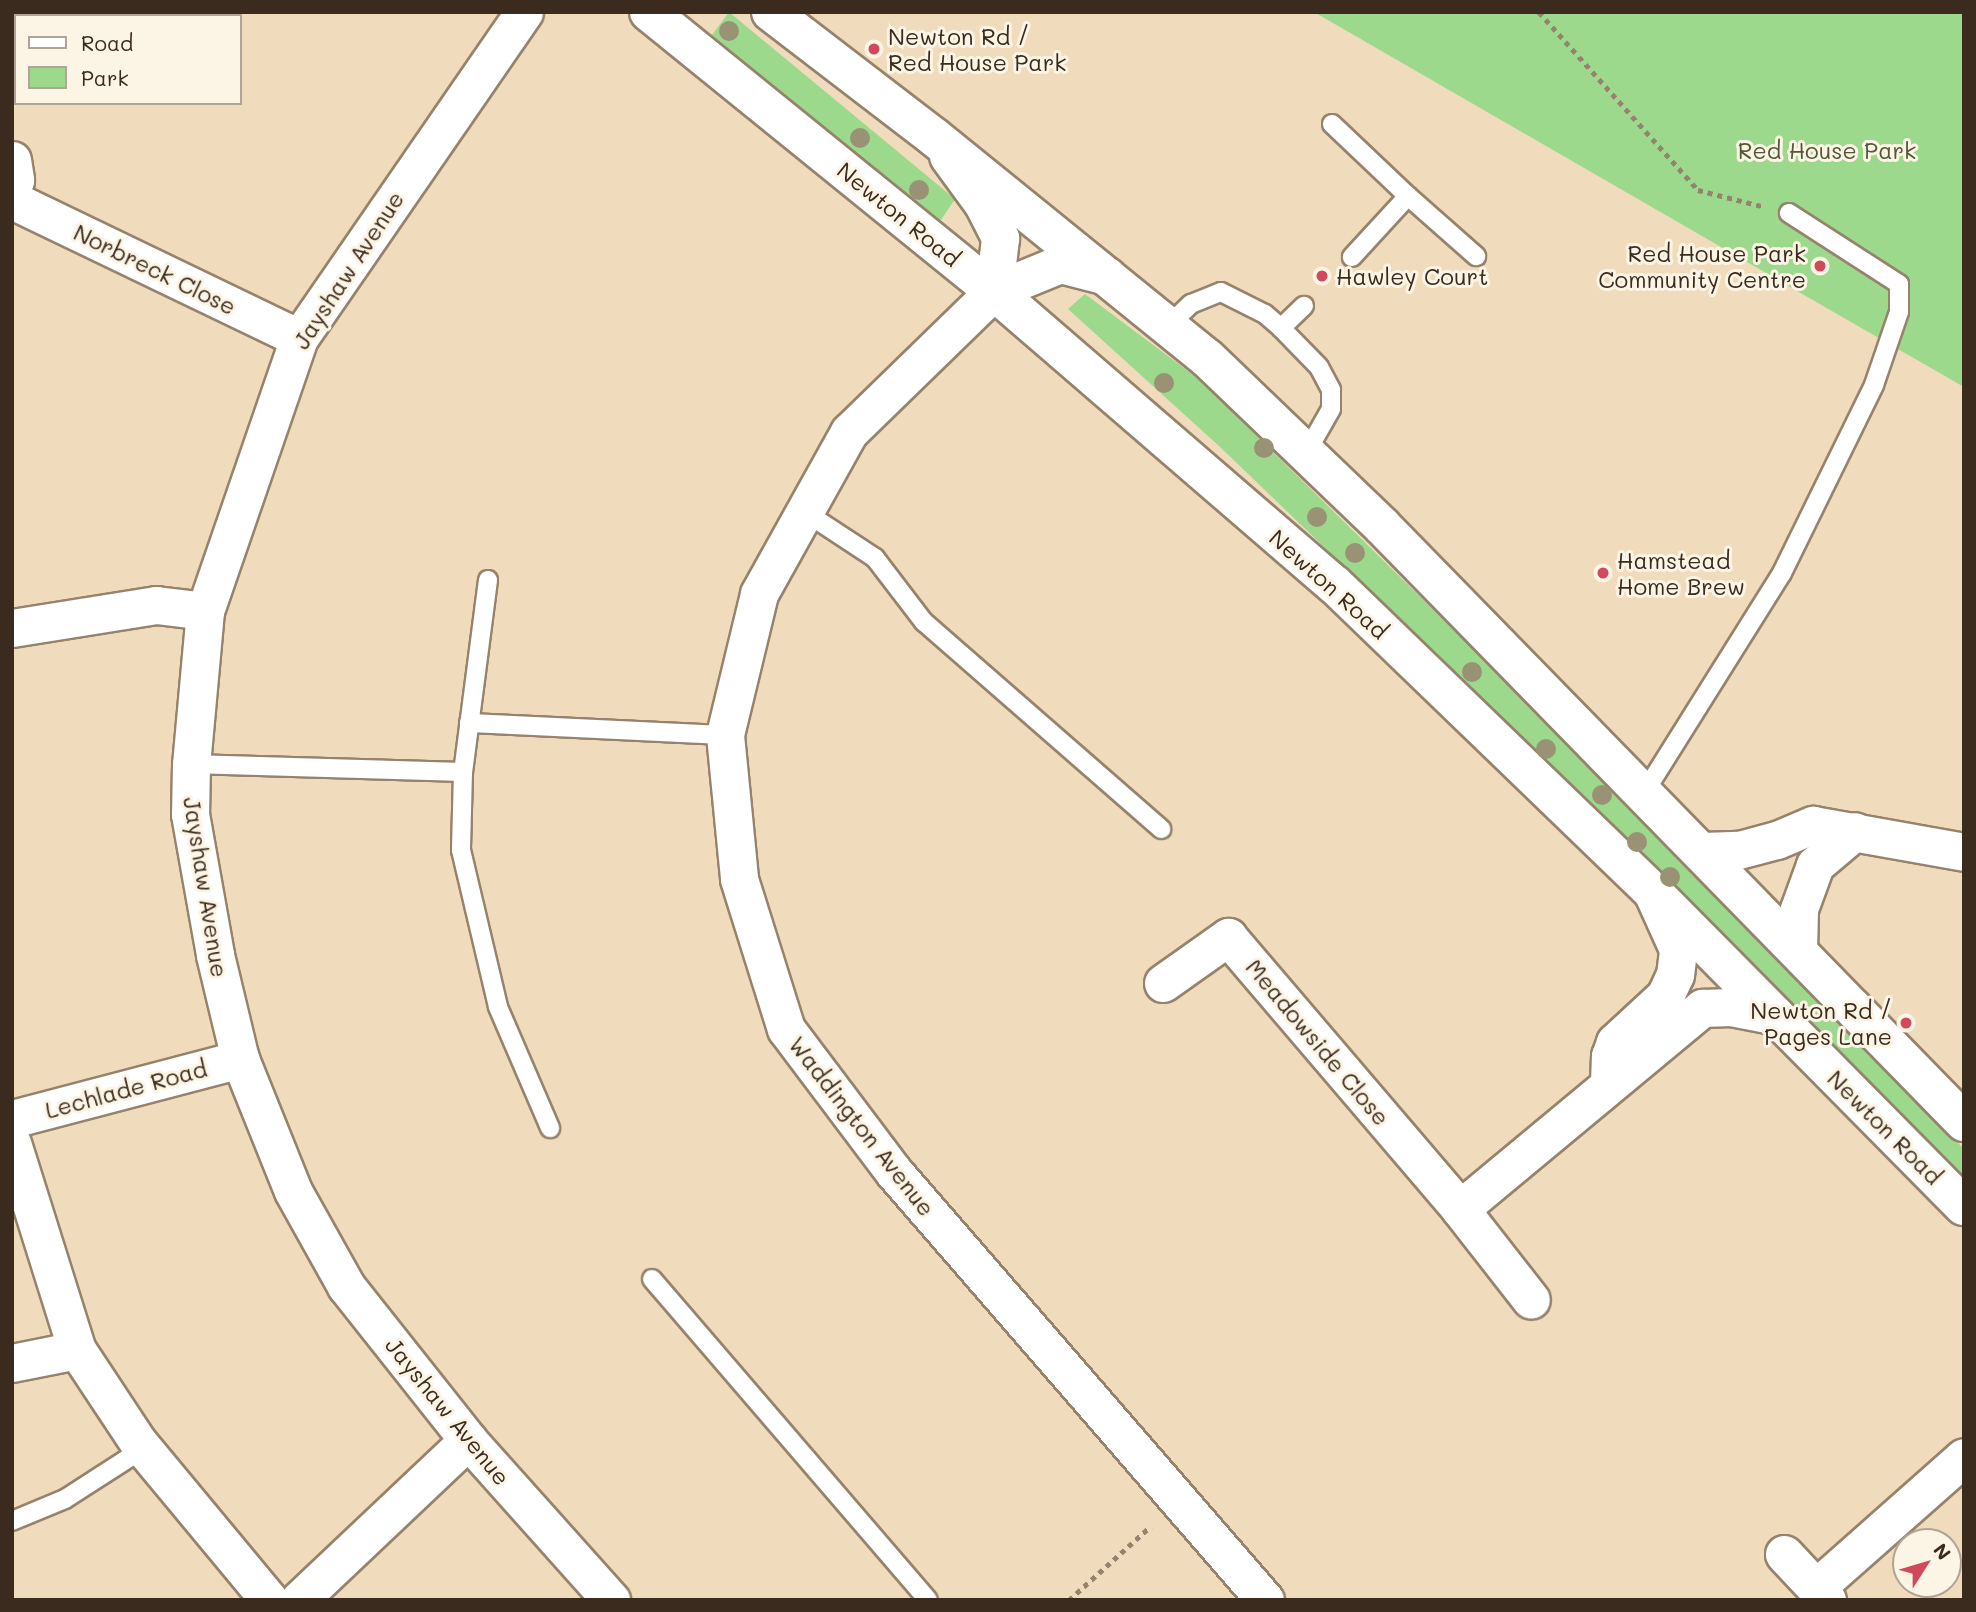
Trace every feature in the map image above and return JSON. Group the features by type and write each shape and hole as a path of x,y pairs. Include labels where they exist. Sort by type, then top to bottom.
{"highway":[{"name":"Newton Road","path":"649,12 994,290 1335,585 1651,890 1964,1206"},
{"path":"771,12 934,137 1207,358 1306,453 1702,851 1964,1122"}],"street":[{"name":"Jayshaw Avenue","path":"524,12 299,338 205,611 191,764 190,814 215,956 240,1059 293,1191 346,1286 468,1440 611,1600"},
{"path":"934,137 983,204 1000,239 994,290"},
{"path":"12,160 15,180 12,189"},
{"name":"Norbreck Close","path":"12,200 299,338"},
{"name":"Waddington Avenue","path":"1108,276 1060,264 994,290 849,432 759,594 725,735 739,879 786,1029 893,1171 1265,1600"},
{"path":"12,628 156,604 205,611"},
{"path":"1702,851 1739,850 1777,840 1812,825 1964,852"},
{"path":"1798,951 1799,909 1815,865 1855,831"},
{"path":"1609,1083 1610,1056 1615,1042 1665,996 1675,975 1678,949 1651,890"},
{"name":"Meadowside Close","path":"1163,984 1228,937 1460,1209 1531,1300"},
{"path":"1460,1209 1702,1008 1731,1007 1772,1015"},
{"name":"Lechlade Road","path":"12,1119 240,1059"},
{"path":"12,1143 78,1350 144,1448 269,1600"},
{"path":"12,1363 78,1350"},
{"path":"299,1600 468,1440"},
{"path":"1784,1554 1822,1593 1964,1457"}],"lane":[{"path":"1332,124 1476,256"},
{"path":"1352,257 1408,196"},
{"path":"1644,793 1782,573 1874,385 1899,312 1899,284 1789,213"},
{"path":"1168,326 1191,304 1221,292 1265,314 1281,328 1319,367 1331,390 1331,409 1306,453"},
{"path":"1281,328 1304,306"},
{"path":"804,512 875,558 924,622 1161,829"},
{"path":"488,580 463,772 461,850 498,1007 550,1128"},
{"path":"469,723 725,735"},
{"path":"191,764 463,772"},
{"path":"652,1279 928,1600"},
{"path":"12,1521 65,1499 144,1448"}],"path":[{"path":"1539,12 1698,190 1789,213"},
{"path":"1069,1600 1181,1500"}],"green space":[{"path":"729,12 955,199 939,223 712,35"},
{"name":"Red House Park","path":"1314,12 1964,12 1964,387 1844,318"},
{"path":"1085,294 1200,380 1459,635 1964,1149 1964,1176 1561,775 1219,446 1068,309"}],"place":[{"name":"Newton Rd / Red House Park","path":"874,49"},
{"name":"Red House Park Community Centre","path":"1820,266"},
{"name":"Hawley Court","path":"1322,276"},
{"name":"Hamstead Home Brew","path":"1603,573"},
{"name":"Newton Rd / Pages Lane","path":"1906,1023"}]}
